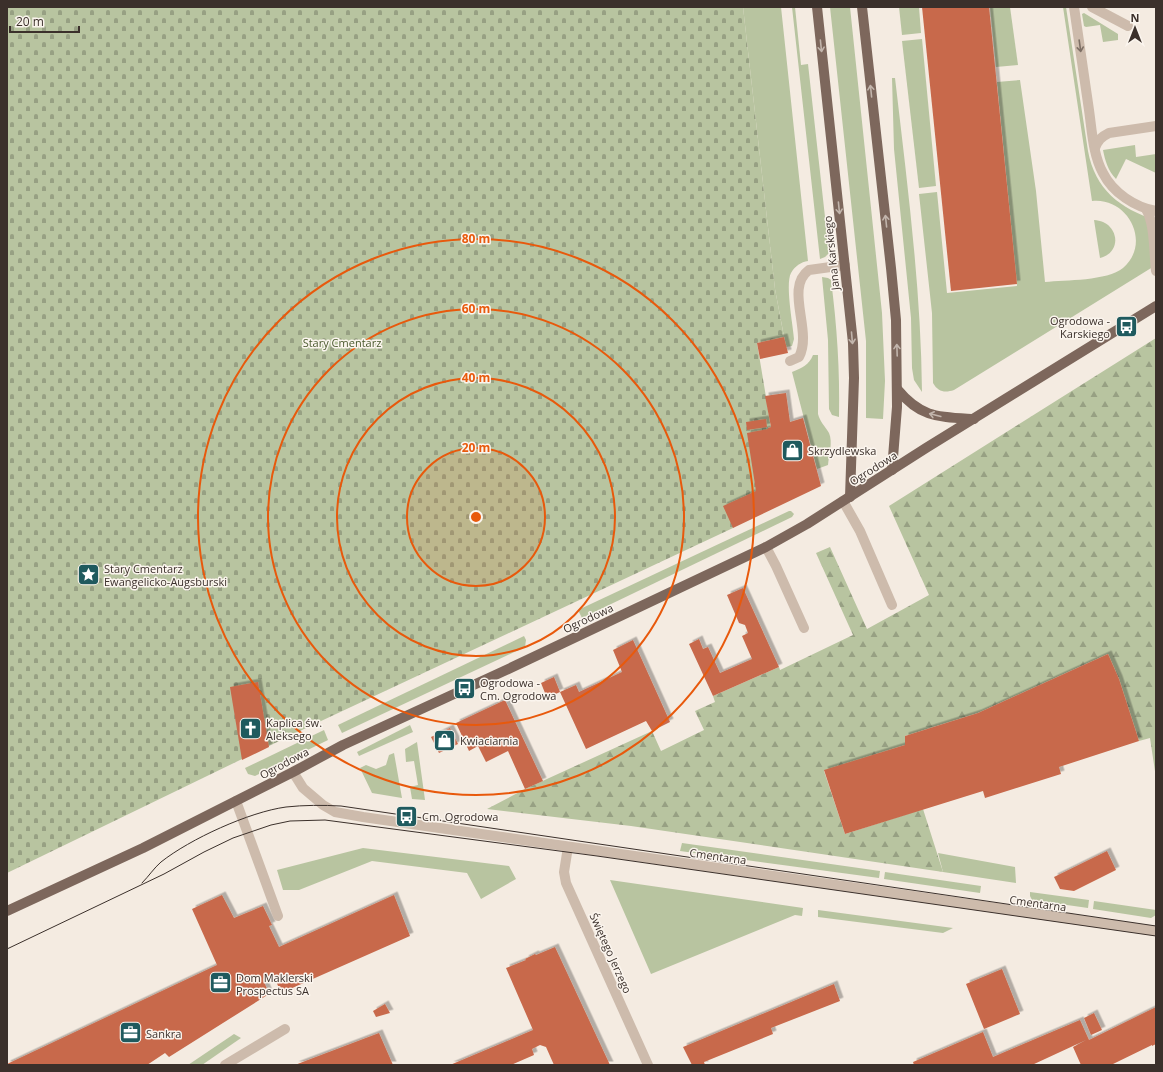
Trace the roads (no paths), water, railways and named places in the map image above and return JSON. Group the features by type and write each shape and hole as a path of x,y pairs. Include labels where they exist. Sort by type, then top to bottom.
{"main road":[{"name":"Jana Karskiego","path":"817,7 853,343 854,378 846,499"},
{"path":"862,7 896,320 897,389 892,470"},
{"name":"Ogrodowa","path":"7,911 144,848 343,745 504,671 766,547 794,532 1156,306"},
{"path":"897,389 906,400 925,413 939,417 974,419"}],"street":[{"path":"1074,7 1095,148 1102,173 1120,194 1131,202 1151,210 1150,215 1156,271"},
{"path":"1092,7 1128,26"},
{"path":"1095,148 1103,136 1109,133 1156,126"},
{"path":"790,361 799,357 803,349 804,341 799,296 801,279 809,270 845,265"},
{"path":"846,499 892,605"},
{"path":"766,547 804,628"},
{"name":"Cmentarna","path":"293,772 302,788 323,805 335,812 568,847 1156,931"},
{"path":"236,801 278,916"},
{"name":"Świętego Jerzego","path":"568,847 564,872 566,883 648,1065"},
{"path":"225,1065 285,1029"}],"tram line":[{"path":"142,883 158,864 173,853 220,828 255,814 286,807 341,806 1156,926"},
{"path":"7,949 164,874 233,838 271,825 290,821 325,820 597,856 1156,936"}],"place":[{"name":"Ogrodowa - Karskiego","path":"1126,326"},
{"name":"Skrzydlewska","path":"792,450"},
{"name":"Stary Cmentarz Ewangelicko-Augsburski","path":"88,574"},
{"name":"Ogrodowa - Cm. Ogrodowa","path":"465,688"},
{"name":"Kaplica św. Aleksego","path":"251,728"},
{"name":"Kwiaciarnia","path":"444,740"},
{"name":"Cm. Ogrodowa","path":"407,816"},
{"name":"Dom Maklerski Prospectus SA","path":"220,983"},
{"name":"Sankra","path":"131,1033"}],"park label":[{"name":"Stary Cmentarz","path":"342,342"}]}
